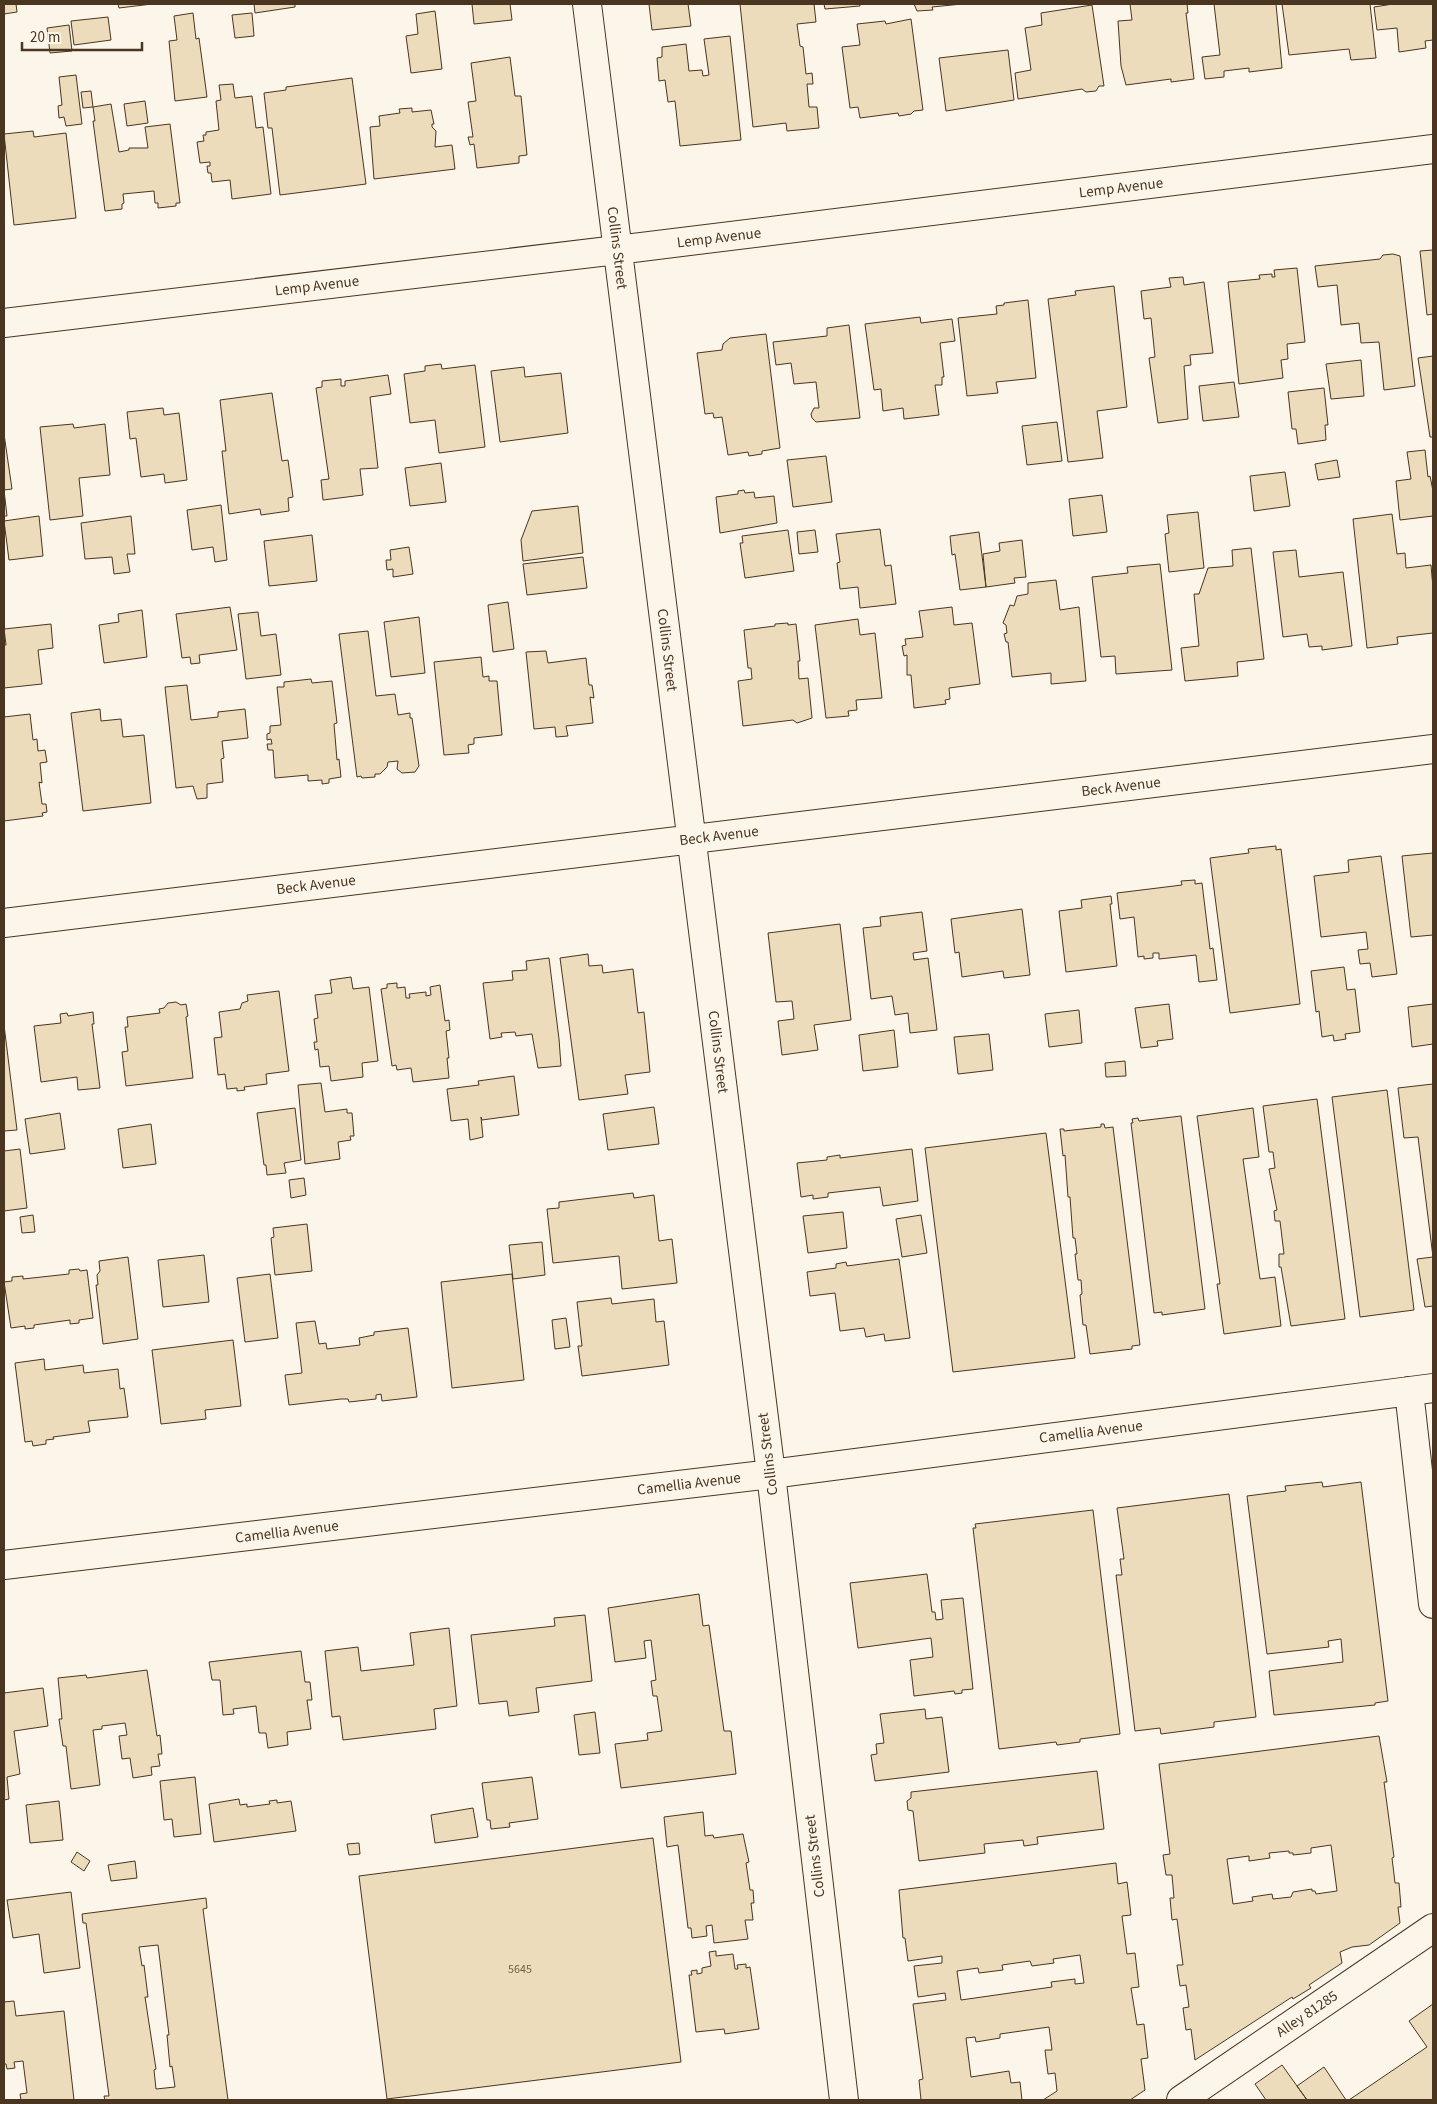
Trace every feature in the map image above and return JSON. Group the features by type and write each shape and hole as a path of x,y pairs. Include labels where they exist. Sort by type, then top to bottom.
{"street":[{"name":"Collins Street","path":"587,4 690,840 771,1474 844,2100"},
{"name":"Lemp Avenue","path":"4,323 617,250 1433,149"},
{"name":"Beck Avenue","path":"4,922 1433,749"},
{"name":"Camellia Avenue","path":"4,1565 771,1474 1421,1389"},
{"path":"1421,1389 1433,1604"},
{"name":"Alley 81285","path":"1181,2100 1433,1928"}],"building":[{"path":"4,4 16,4 17,12 4,14"},
{"path":"118,4 152,4 119,8"},
{"path":"254,4 295,4 295,7 255,13"},
{"path":"472,4 510,4 512,20 474,24"},
{"path":"649,4 688,4 691,26 652,30"},
{"path":"740,4 814,4 816,22 797,24 800,46 803,47 806,74 812,73 813,84 807,84 809,107 817,107 819,128 787,131 786,123 753,127"},
{"path":"824,4 860,4 860,6 825,9"},
{"path":"914,4 962,4 932,7 933,10 917,11"},
{"path":"1130,4 1187,4 1188,13 1186,13 1194,79 1171,82 1171,79 1126,85 1121,66 1118,21 1132,20"},
{"path":"1214,4 1276,4 1282,68 1249,72 1249,68 1224,71 1224,77 1205,79 1202,57 1220,55"},
{"path":"1282,4 1370,4 1376,58 1351,60 1349,49 1289,55"},
{"path":"1393,4 1433,4 1433,40 1425,41 1426,48 1399,52 1397,28 1377,30 1374,7"},
{"path":"1092,5 1104,86 1099,86 1096,91 1086,92 1082,89 1018,99 1015,73 1031,70 1025,28 1042,25 1041,13"},
{"path":"435,11 442,69 411,73 406,36 418,34 416,14"},
{"path":"193,13 196,39 199,38 207,97 175,101 169,41 177,40 174,16"},
{"path":"252,13 254,36 235,38 232,15"},
{"path":"108,17 111,40 74,45 71,21"},
{"path":"911,19 923,110 899,116 898,113 860,118 858,107 850,108 842,47 860,45 857,24 885,21 886,24"},
{"path":"69,25 72,51 50,53 47,28"},
{"path":"730,36 741,140 680,146 675,101 668,102 665,80 659,81 657,58 662,57 662,47 686,44 689,71 702,70 703,76 709,75 704,39"},
{"path":"1008,50 1014,100 946,111 939,58"},
{"path":"510,57 515,96 521,96 527,155 519,156 519,163 477,168 474,144 470,145 468,137 473,137 468,102 476,101 471,63"},
{"path":"76,75 82,124 66,126 64,117 59,118 58,106 62,105 59,77"},
{"path":"352,78 366,184 280,195 272,128 268,128 264,93 286,90 286,87"},
{"path":"233,84 235,98 252,96 256,128 263,127 271,194 232,199 230,180 212,182 211,173 208,173 207,166 210,166 210,162 200,163 197,142 204,141 203,135 206,135 206,132 219,130 216,101 221,100 219,85"},
{"path":"91,91 93,107 83,108 81,92"},
{"path":"145,101 148,123 127,126 124,104"},
{"path":"111,104 119,152 129,150 129,148 148,148 145,127 170,124 180,203 176,203 176,206 158,208 158,203 155,203 154,191 123,194 124,203 122,204 122,209 105,211 93,121 95,121 93,107"},
{"path":"412,108 412,112 431,110 434,124 432,124 432,127 436,131 435,147 452,145 455,169 374,179 370,127 380,126 379,116 400,113 399,109"},
{"path":"33,131 34,137 66,133 76,218 14,225 4,134"},
{"path":"1433,250 1433,314 1427,315 1420,251"},
{"path":"1393,254 1400,256 1415,386 1384,390 1379,342 1361,343 1359,323 1341,325 1337,285 1318,287 1315,266 1380,259 1383,255"},
{"path":"1297,268 1305,342 1287,344 1288,359 1281,360 1283,378 1239,384 1228,282 1260,279 1259,275 1272,274 1272,277 1275,277 1274,270"},
{"path":"1183,277 1184,285 1204,282 1213,353 1190,355 1191,365 1184,366 1188,419 1158,423 1149,358 1155,357 1151,318 1144,319 1141,291 1171,287 1169,278"},
{"path":"1114,286 1127,407 1097,411 1103,458 1068,462 1048,299 1076,295 1075,291"},
{"path":"1028,300 1036,378 996,382 998,393 967,396 958,318 997,314 996,306"},
{"path":"920,317 921,323 952,319 955,341 940,343 944,377 942,377 942,385 935,385 939,415 904,419 903,408 883,411 881,389 874,390 865,324"},
{"path":"849,325 860,418 816,422 811,414 814,408 819,408 816,382 794,384 791,363 776,365 773,342 827,336 827,328"},
{"path":"766,334 780,448 762,451 762,454 749,456 748,452 728,455 722,417 714,418 713,413 705,414 697,353 722,350 723,344 730,338"},
{"path":"1433,356 1433,437 1430,437 1418,358"},
{"path":"1361,360 1364,396 1331,399 1326,364"},
{"path":"441,364 442,369 475,365 485,447 439,453 435,420 410,423 404,374 425,371 425,366"},
{"path":"524,367 525,377 561,373 568,433 500,442 491,371"},
{"path":"388,375 391,394 370,397 378,468 360,469 363,495 323,500 321,480 329,479 316,388 322,387 322,381 341,379 341,386 345,386 345,381"},
{"path":"1234,382 1239,417 1203,421 1199,386"},
{"path":"1324,388 1328,425 1325,425 1326,440 1298,444 1296,429 1292,429 1288,392"},
{"path":"272,393 282,461 288,460 293,497 288,498 289,511 261,515 260,509 229,514 222,451 226,451 220,400"},
{"path":"163,408 164,415 179,413 187,480 165,483 164,474 141,477 136,438 130,439 127,412"},
{"path":"1057,422 1062,461 1027,465 1022,426"},
{"path":"73,424 74,428 105,424 110,475 79,478 83,516 50,520 40,427"},
{"path":"4,434 12,489 4,490"},
{"path":"1425,450 1428,477 1430,476 1433,491 1433,516 1400,520 1396,481 1411,479 1407,452"},
{"path":"826,456 832,502 793,507 787,460"},
{"path":"1337,460 1340,477 1318,480 1315,464"},
{"path":"441,463 446,502 410,506 405,468"},
{"path":"1285,472 1290,506 1254,511 1250,476"},
{"path":"4,490 7,516 4,516"},
{"path":"744,490 745,493 754,492 755,498 774,496 777,523 720,533 716,497 738,494 738,491"},
{"path":"1102,495 1107,532 1073,536 1069,499"},
{"path":"221,505 227,560 215,562 213,547 192,550 187,510"},
{"path":"578,506 583,553 523,561 521,540 532,511"},
{"path":"1198,512 1204,568 1169,572 1165,534 1169,533 1167,515"},
{"path":"1392,514 1397,554 1405,553 1406,568 1431,565 1433,633 1397,637 1398,644 1367,648 1353,519"},
{"path":"39,516 43,556 9,560 4,521"},
{"path":"131,516 135,554 127,554 130,572 114,574 112,557 85,559 81,523"},
{"path":"880,529 885,566 891,565 896,604 860,608 858,587 840,589 837,563 840,562 836,534"},
{"path":"788,530 794,571 745,578 740,543 743,543 742,536"},
{"path":"815,530 818,552 799,554 797,532"},
{"path":"979,532 986,587 960,590 955,554 952,555 950,536"},
{"path":"312,535 317,581 269,586 264,541"},
{"path":"1022,540 1026,577 1014,578 1015,583 986,587 983,554 1000,551 999,543"},
{"path":"409,547 413,574 393,577 393,569 387,570 386,560 391,560 390,550"},
{"path":"1251,548 1264,659 1237,662 1238,676 1185,681 1181,648 1199,646 1194,594 1199,594 1208,568 1233,566 1232,550"},
{"path":"1296,550 1299,577 1343,572 1352,646 1322,650 1322,646 1309,647 1307,634 1283,637 1273,552"},
{"path":"583,557 587,588 527,595 523,564"},
{"path":"1160,564 1172,670 1116,674 1115,656 1101,657 1092,577 1128,573 1127,567"},
{"path":"1056,580 1060,610 1079,607 1086,681 1051,684 1051,673 1012,677 1008,642 1006,642 1004,634 1007,633 1006,625 1003,623 1010,605 1014,606 1017,596 1028,594 1028,583"},
{"path":"508,602 514,649 493,652 488,605"},
{"path":"230,607 237,650 199,655 200,663 191,664 190,657 182,658 176,614"},
{"path":"952,607 954,625 972,623 980,684 949,688 950,699 945,700 946,704 914,708 911,675 907,675 907,655 904,656 902,646 906,645 905,639 923,637 919,611"},
{"path":"142,610 147,657 104,663 99,625 119,622 118,614"},
{"path":"258,612 261,636 276,634 281,675 246,679 238,614"},
{"path":"419,617 425,673 391,677 384,622"},
{"path":"858,619 860,635 875,633 882,698 856,700 857,710 848,711 849,716 826,718 815,625"},
{"path":"788,623 788,625 796,624 800,661 798,661 799,679 808,678 812,718 797,723 793,720 743,726 738,681 752,679 751,668 748,668 744,630"},
{"path":"51,624 53,648 38,650 42,684 4,688 4,645 6,645 4,629"},
{"path":"368,631 376,696 395,694 398,715 410,713 410,718 412,718 419,766 415,772 402,773 397,769 398,761 388,762 387,767 380,774 375,774 375,777 357,777 339,634"},
{"path":"546,651 548,663 586,658 589,685 592,685 594,698 590,697 593,723 566,726 568,736 556,737 555,727 534,729 526,652"},
{"path":"481,657 483,677 489,676 489,681 497,681 502,735 474,738 474,744 468,745 469,753 444,755 434,662"},
{"path":"311,679 312,683 332,681 337,723 334,724 337,760 339,759 341,777 329,779 329,783 322,784 322,780 308,781 308,775 275,778 273,750 268,750 267,744 272,744 271,739 267,740 270,726 281,725 277,687 284,687 284,682"},
{"path":"187,685 191,720 218,717 218,712 245,709 248,738 222,741 224,758 221,759 223,782 207,784 207,798 197,799 193,786 176,788 165,687"},
{"path":"100,709 101,721 121,719 123,737 144,735 151,803 83,811 71,713"},
{"path":"30,714 33,740 37,739 38,751 45,750 47,762 40,763 42,783 39,782 42,804 46,804 47,812 42,813 43,816 4,821 4,717"},
{"path":"1276,846 1276,850 1281,849 1300,1004 1230,1013 1210,858 1249,853 1248,849"},
{"path":"1433,853 1433,935 1411,937 1402,856"},
{"path":"1381,856 1397,974 1372,977 1370,963 1360,964 1358,950 1368,949 1366,932 1321,937 1314,876 1349,872 1348,860"},
{"path":"1195,880 1195,884 1202,883 1210,949 1213,948 1217,980 1199,982 1196,955 1159,959 1159,953 1153,953 1153,958 1144,959 1144,956 1138,957 1134,917 1120,919 1117,893 1182,885 1181,881"},
{"path":"1111,896 1112,904 1110,904 1117,966 1066,972 1059,911 1082,908 1081,900"},
{"path":"1022,909 1030,975 1004,978 1003,971 962,977 959,952 955,953 951,919"},
{"path":"922,912 927,951 913,953 914,960 928,958 937,1030 910,1033 908,1013 895,1015 892,996 871,999 863,928 881,926 880,917"},
{"path":"840,924 851,1020 814,1025 818,1050 782,1055 778,1021 794,1019 792,1001 776,1002 768,933"},
{"path":"588,954 589,966 602,965 603,973 633,969 638,1013 644,1012 650,1072 625,1075 628,1094 579,1100 560,958"},
{"path":"549,958 561,1066 538,1068 532,1034 516,1036 515,1032 501,1033 502,1037 490,1039 483,983 513,980 512,971 527,970 526,961"},
{"path":"1344,967 1347,990 1355,989 1360,1032 1345,1034 1346,1039 1334,1041 1333,1035 1322,1037 1319,1011 1316,1012 1311,971"},
{"path":"351,977 353,989 369,987 378,1061 362,1063 363,1077 331,1081 329,1066 320,1067 318,1049 315,1050 314,1042 317,1042 314,1019 318,1018 315,995 332,993 330,980"},
{"path":"397,983 397,988 405,987 406,998 410,998 409,994 426,992 426,996 431,995 430,987 440,985 445,1021 449,1020 450,1030 446,1031 449,1078 413,1082 411,1068 397,1070 396,1065 392,1066 381,989 387,988 387,984"},
{"path":"279,991 289,1071 266,1074 267,1084 244,1087 245,1090 237,1091 237,1088 227,1089 225,1074 218,1075 214,1038 222,1037 219,1012 240,1009 242,1003 248,1001 247,995"},
{"path":"176,1002 181,1005 186,1004 193,1078 126,1086 122,1052 128,1051 125,1027 128,1027 127,1017 160,1013 159,1009 164,1008 168,1003"},
{"path":"1169,1004 1173,1039 1157,1041 1158,1046 1141,1048 1135,1008"},
{"path":"1433,1004 1433,1044 1412,1047 1408,1007"},
{"path":"1079,1010 1082,1043 1049,1047 1045,1014"},
{"path":"93,1012 94,1024 92,1024 100,1088 78,1090 77,1077 41,1082 34,1026 61,1023 60,1014 67,1013 68,1016"},
{"path":"4,1025 17,1130 4,1131"},
{"path":"894,1030 898,1067 863,1071 859,1035"},
{"path":"989,1034 993,1070 958,1074 954,1037"},
{"path":"1125,1061 1126,1076 1106,1077 1105,1063"},
{"path":"514,1076 519,1115 482,1120 481,1117 483,1137 470,1140 468,1119 451,1121 447,1089 479,1085 478,1081"},
{"path":"321,1083 325,1112 347,1109 347,1113 352,1113 354,1136 350,1136 351,1140 338,1142 340,1159 305,1164 298,1085"},
{"path":"1433,1084 1433,1257 1418,1137 1404,1138 1398,1088"},
{"path":"1387,1090 1414,1310 1360,1317 1332,1097"},
{"path":"1317,1099 1345,1319 1291,1326 1281,1267 1279,1267 1279,1254 1284,1254 1280,1221 1275,1221 1274,1211 1277,1210 1269,1169 1275,1168 1273,1152 1269,1152 1263,1106"},
{"path":"654,1107 659,1144 608,1150 603,1114"},
{"path":"295,1108 301,1160 284,1163 286,1173 267,1175 257,1113"},
{"path":"1253,1108 1259,1157 1243,1159 1260,1279 1275,1277 1281,1326 1224,1334 1217,1284 1220,1284 1197,1116"},
{"path":"60,1113 65,1149 30,1154 25,1119"},
{"path":"1181,1116 1205,1309 1162,1315 1162,1312 1154,1313 1131,1123 1133,1123 1132,1119 1138,1118 1139,1121"},
{"path":"151,1124 156,1164 123,1168 118,1129"},
{"path":"1101,1124 1104,1124 1105,1128 1113,1127 1140,1345 1132,1346 1132,1349 1090,1354 1086,1325 1083,1325 1080,1295 1082,1294 1081,1280 1078,1280 1075,1254 1077,1254 1075,1238 1073,1238 1065,1155 1063,1156 1060,1129 1064,1129 1064,1131 1101,1127"},
{"path":"1046,1133 1075,1358 953,1372 925,1148"},
{"path":"20,1149 27,1208 4,1211 4,1151"},
{"path":"912,1149 918,1201 883,1206 880,1187 828,1193 828,1197 813,1199 813,1195 801,1197 797,1163 827,1160 827,1157 840,1155 840,1158"},
{"path":"304,1178 306,1195 291,1198 289,1180"},
{"path":"633,1193 634,1198 654,1195 659,1241 672,1239 677,1283 622,1289 619,1256 553,1263 547,1209 559,1208 559,1202"},
{"path":"843,1212 847,1248 808,1253 803,1216"},
{"path":"33,1215 35,1232 22,1233 20,1217"},
{"path":"921,1215 927,1253 902,1257 896,1219"},
{"path":"307,1224 312,1271 275,1275 271,1238 274,1237 273,1228"},
{"path":"542,1242 545,1275 513,1279 509,1245"},
{"path":"204,1255 209,1302 163,1307 158,1260"},
{"path":"128,1257 138,1339 103,1344 96,1285 98,1285 97,1275 100,1271 99,1261"},
{"path":"1433,1257 1433,1306 1425,1307 1417,1259"},
{"path":"899,1259 910,1338 885,1341 884,1334 866,1337 864,1328 840,1331 835,1293 810,1296 807,1272 836,1268 836,1264 846,1262 847,1266"},
{"path":"79,1269 80,1271 87,1270 93,1318 79,1320 79,1323 70,1324 70,1320 34,1325 34,1328 25,1329 25,1326 11,1328 4,1282 12,1281 12,1277 23,1276 23,1279 69,1274 69,1270"},
{"path":"270,1274 278,1338 245,1342 237,1278"},
{"path":"512,1274 524,1380 452,1388 441,1282"},
{"path":"611,1298 612,1304 654,1299 656,1322 664,1321 669,1365 582,1376 578,1346 582,1346 577,1302"},
{"path":"566,1318 570,1347 555,1349 552,1320"},
{"path":"315,1321 319,1344 326,1343 327,1349 360,1345 359,1338 374,1335 374,1332 408,1328 417,1397 382,1401 381,1394 376,1395 376,1399 349,1402 348,1399 341,1399 289,1405 285,1375 302,1373 296,1323"},
{"path":"233,1340 241,1406 205,1410 206,1419 161,1424 152,1350"},
{"path":"44,1359 45,1370 83,1365 84,1373 118,1369 120,1389 124,1388 128,1417 88,1421 90,1432 53,1437 54,1439 46,1440 46,1444 33,1446 32,1441 25,1442 15,1363"},
{"path":"1322,1482 1323,1487 1361,1482 1388,1701 1375,1703 1375,1705 1274,1715 1269,1671 1343,1662 1341,1639 1328,1641 1329,1647 1267,1654 1247,1496 1286,1491 1285,1486"},
{"path":"1229,1494 1256,1717 1214,1722 1214,1727 1161,1734 1160,1728 1135,1731 1116,1575 1122,1575 1120,1559 1124,1559 1117,1508"},
{"path":"1093,1510 1120,1734 1080,1739 1080,1742 1057,1745 1056,1742 999,1749 973,1528 976,1528 975,1524"},
{"path":"927,1574 932,1612 935,1612 936,1620 943,1619 941,1600 963,1598 973,1689 962,1690 962,1693 955,1694 954,1691 914,1696 910,1660 933,1657 931,1638 858,1648 850,1583"},
{"path":"699,1594 703,1626 709,1625 724,1731 731,1731 736,1774 621,1788 615,1744 648,1740 647,1733 662,1731 657,1696 653,1696 651,1681 656,1680 651,1640 644,1641 646,1658 615,1662 608,1608"},
{"path":"585,1615 592,1681 536,1688 539,1712 509,1716 507,1701 479,1704 471,1635 555,1626 554,1618"},
{"path":"449,1628 457,1706 434,1709 436,1729 343,1740 340,1716 332,1717 325,1651 358,1647 361,1671 414,1665 410,1633"},
{"path":"301,1651 305,1682 310,1682 312,1700 307,1700 311,1729 287,1732 288,1745 268,1748 266,1733 259,1733 256,1706 233,1709 234,1714 223,1715 220,1680 212,1680 209,1662"},
{"path":"147,1670 157,1736 160,1735 162,1754 158,1754 160,1766 151,1767 152,1775 133,1778 130,1758 122,1759 119,1736 127,1735 125,1723 102,1726 102,1729 93,1730 100,1785 71,1789 66,1746 63,1746 59,1719 62,1719 58,1678 86,1675 87,1678"},
{"path":"43,1688 48,1726 14,1731 20,1774 7,1777 9,1799 4,1800 4,1693"},
{"path":"925,1709 926,1719 942,1717 949,1772 875,1781 871,1755 877,1754 876,1744 884,1743 880,1714"},
{"path":"595,1712 600,1753 579,1755 574,1715"},
{"path":"1379,1736 1387,1782 1384,1782 1394,1857 1392,1858 1395,1883 1399,1883 1401,1907 1398,1907 1400,1923 1369,1945 1352,1947 1340,1952 1342,1963 1309,1985 1311,1988 1293,1999 1292,1997 1195,2060 1191,2029 1186,2030 1183,2008 1189,2007 1186,1985 1180,1986 1177,1965 1183,1965 1177,1919 1172,1920 1170,1898 1174,1898 1172,1875 1166,1875 1163,1855 1170,1854 1159,1764","holes":["1331,1845 1337,1891 1316,1894 1312,1889 1293,1892 1291,1897 1273,1899 1272,1894 1252,1897 1253,1901 1233,1904 1227,1859 1249,1856 1249,1861 1270,1858 1269,1853 1289,1851 1293,1855 1311,1853 1311,1848"]},
{"path":"1097,1771 1104,1829 1037,1837 1038,1844 1024,1846 1023,1840 984,1844 985,1853 919,1861 913,1811 908,1810 907,1801 911,1798 911,1792"},
{"path":"195,1777 201,1834 174,1837 172,1819 164,1820 160,1781"},
{"path":"532,1777 538,1819 509,1823 510,1827 491,1829 490,1820 487,1820 482,1783"},
{"path":"239,1799 240,1805 247,1804 247,1807 270,1804 269,1801 277,1800 277,1803 291,1801 296,1831 214,1842 209,1804"},
{"path":"59,1801 63,1840 30,1843 26,1805"},
{"path":"473,1808 478,1837 435,1843 431,1815"},
{"path":"703,1812 705,1836 713,1835 714,1838 743,1834 749,1862 746,1863 750,1890 753,1890 754,1903 751,1903 753,1920 745,1920 748,1939 714,1943 712,1925 706,1926 707,1936 692,1938 691,1928 688,1928 678,1845 667,1847 664,1817"},
{"path":"653,1838 681,2062 387,2099 359,1876"},
{"path":"359,1843 360,1854 349,1855 347,1844"},
{"path":"77,1852 90,1861 84,1871 71,1862"},
{"path":"135,1861 137,1878 111,1881 108,1865"},
{"path":"1116,1863 1118,1884 1127,1882 1131,1915 1122,1916 1127,1954 1135,1953 1139,1987 1131,1988 1137,2025 1144,2024 1148,2058 1141,2059 1145,2090 1130,2100 1043,2100 1057,2091 1055,2073 1048,2074 1045,2050 1052,2050 1049,2027 1000,2034 1000,2038 976,2042 975,2037 966,2038 971,2077 1009,2071 1011,2083 1020,2082 1022,2100 921,2100 919,2080 923,2079 913,2004 946,2000 945,1993 918,1997 914,1966 942,1963 942,1956 908,1961 905,1938 903,1938 899,1890","holes":["1080,1955 1084,1983 1075,1984 1075,1979 1051,1982 1052,1987 961,2000 957,1971 978,1968 979,1973 1003,1970 1002,1965 1030,1961 1032,1966 1054,1963 1053,1959"]},
{"path":"71,1892 80,1968 44,1973 39,1934 13,1938 7,1900"},
{"path":"206,1898 207,1908 203,1909 228,2100 105,2100 104,2096 109,2096 86,1923 83,1923 82,1914","holes":["158,1945 169,2035 167,2035 170,2067 172,2066 175,2087 156,2089 154,2070 156,2069 145,1997 148,1997 144,1965 142,1966 139,1947"]},
{"path":"716,1951 716,1956 733,1954 735,1969 738,1969 737,1965 746,1964 746,1968 750,1967 759,2029 725,2034 724,2029 696,2032 689,1975 692,1975 691,1971 697,1970 697,1974 702,1973 702,1968 711,1966 709,1952"},
{"path":"14,2001 16,2016 64,2011 74,2100 21,2100 20,2094 27,2093 23,2061 14,2062 15,2068 7,2069 6,2064 4,2064 4,2002"},
{"path":"1433,2004 1433,2100 1349,2100 1427,2047 1409,2021"},
{"path":"1282,2065 1307,2100 1266,2100 1255,2084"},
{"path":"1324,2067 1346,2100 1307,2100 1297,2086"}]}
